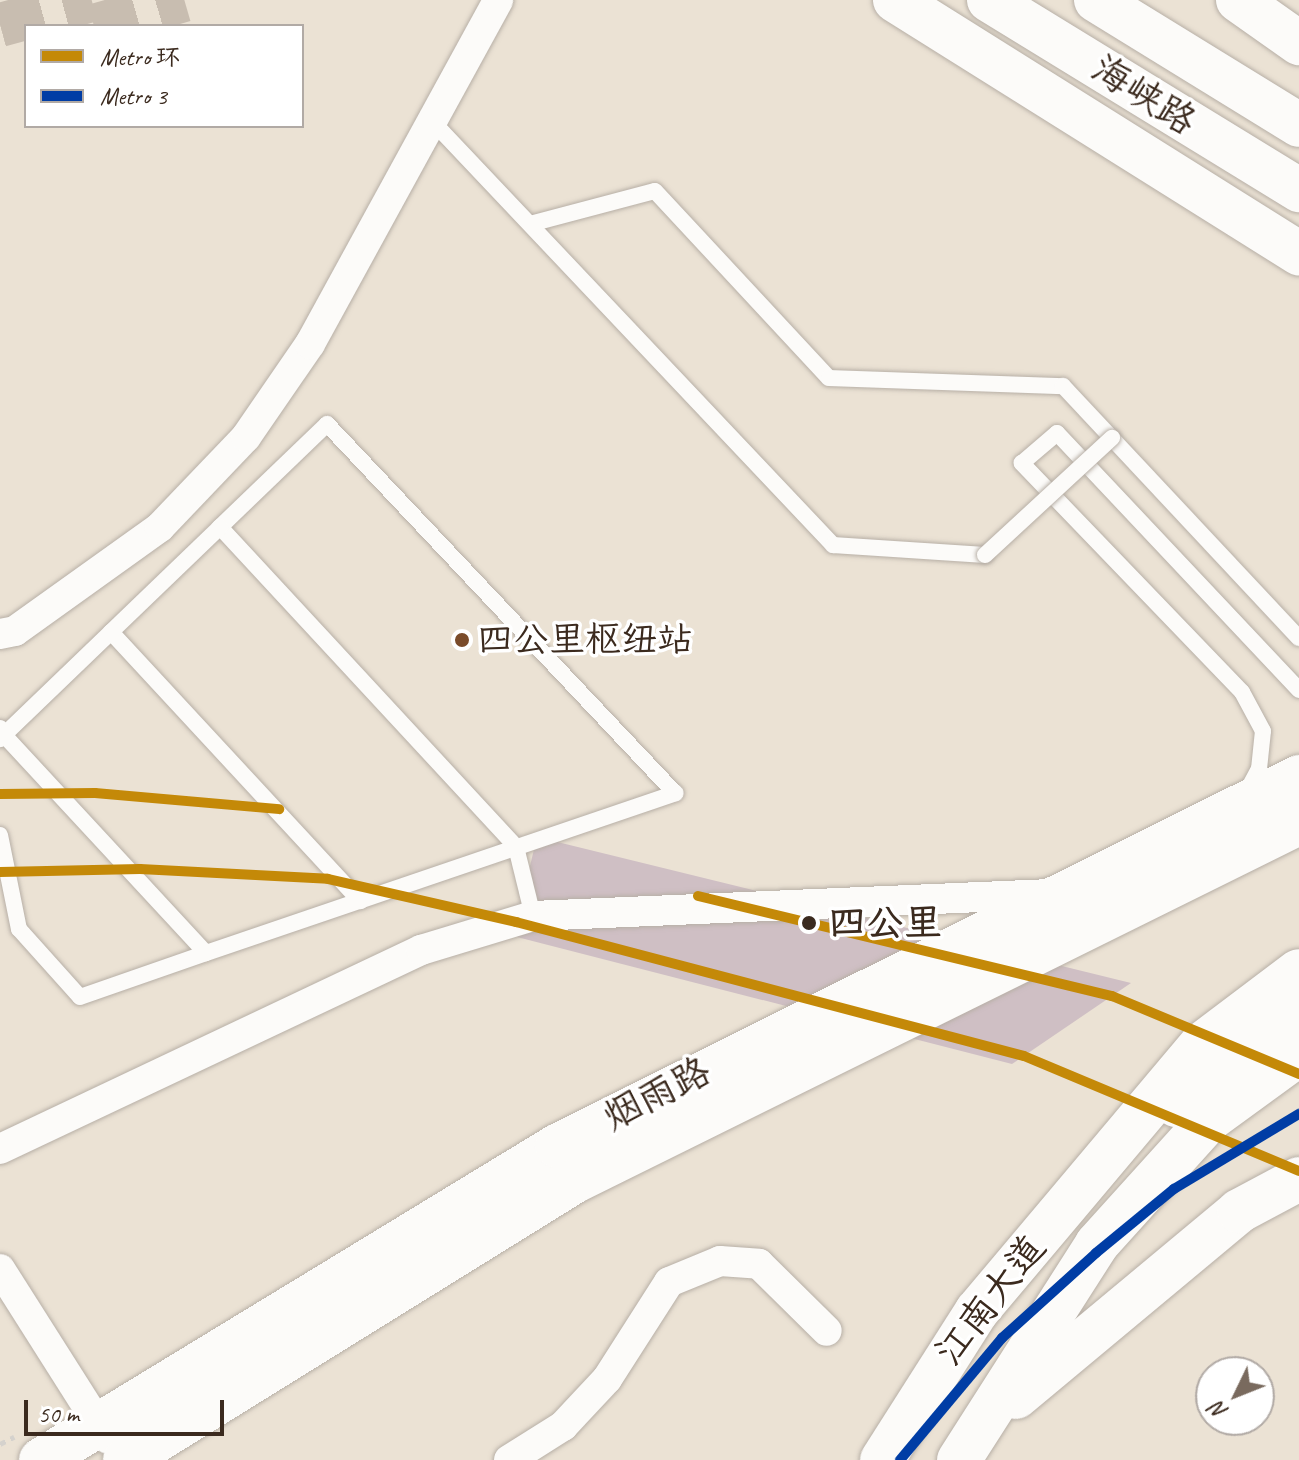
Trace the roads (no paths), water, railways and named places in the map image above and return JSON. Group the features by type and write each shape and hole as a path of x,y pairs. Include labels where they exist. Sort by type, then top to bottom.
{"main road":[{"path":"895,0 1134,144 1299,253"},
{"name":"海峡路","path":"989,0 1299,190"},
{"name":"海峡路","path":"1096,0 1299,125"},
{"path":"1238,0 1299,43"},
{"name":"烟雨路","path":"115,1449 557,1146 1234,813 1299,777"},
{"name":"烟雨路","path":"41,1460 115,1449 575,1181 1299,823"},
{"path":"1115,1153 1202,1044 1299,971"},
{"path":"1115,1153 1227,1064 1299,1020"},
{"path":"972,1443 1097,1244 1210,1119 1283,1064"},
{"name":"江南大道","path":"882,1460 977,1311 1115,1153"},
{"path":"972,1443 1227,1220 1299,1179"}],"street":[{"path":"0,634 15,631 160,527 246,437 310,344 498,0"},
{"path":"0,1149 421,950 533,916 1070,893"},
{"path":"509,1460 563,1426 607,1379 669,1282 720,1261 759,1264 827,1331"},
{"path":"0,1269 115,1449"}],"lane":[{"path":"432,121 833,545 985,555 1112,438"},
{"path":"530,224 655,191 829,378 1063,386 1299,638"},
{"path":"0,835 5,887 19,929 80,997 675,793 327,424 1,734 206,953"},
{"path":"1234,813 1259,769 1263,731 1242,692 1022,463 1057,433 1299,690"},
{"path":"220,527 516,847 533,916"},
{"path":"111,632 360,901"}],"tunnel":[{"path":"0,25 92,0"},
{"path":"101,24 184,0"}],"metro line":[{"name":"环","path":"0,794 95,793 279,809"},
{"name":"环","path":"0,872 140,869 328,879 516,922 1024,1056 1299,1171"},
{"name":"环","path":"698,896 1112,996 1299,1074"},
{"name":"3","path":"900,1460 1002,1338 1096,1253 1174,1189 1299,1114"}],"place":[{"name":"四公里枢纽站","path":"462,640"},
{"name":"四公里","path":"809,923"}]}
